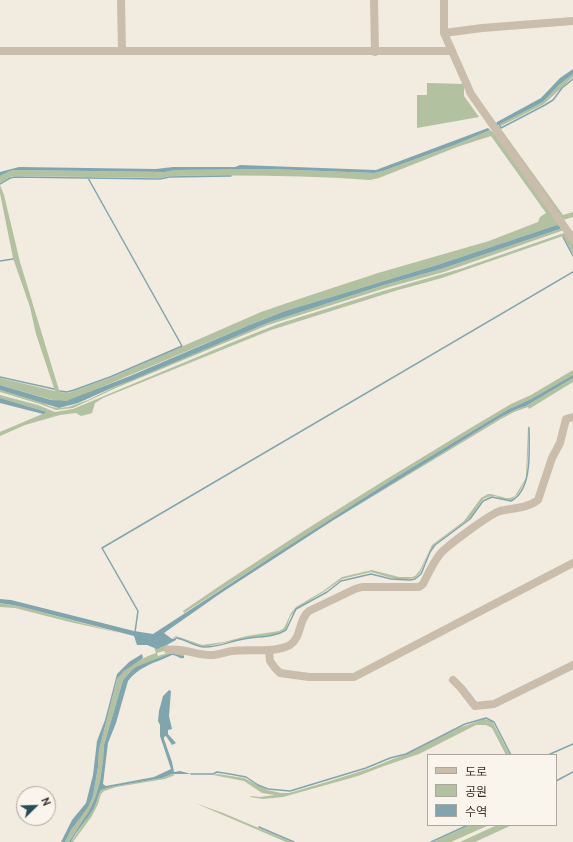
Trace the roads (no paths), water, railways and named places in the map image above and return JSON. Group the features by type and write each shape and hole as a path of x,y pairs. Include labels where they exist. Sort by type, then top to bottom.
{"street":[{"path":"121,0 122,51"},
{"path":"374,0 375,52"},
{"path":"444,0 444,33 471,94 573,238"},
{"path":"444,33 482,28 573,21"},
{"path":"0,51 452,51"},
{"path":"168,650 175,649 211,656 233,651 269,650 286,647 295,640 299,633 301,621 304,615 309,611 355,589 369,587 419,587 423,584 441,553 486,519 499,511 534,503 538,500 552,458 560,443 566,420 573,417"},
{"path":"269,650 270,661 280,673 309,677 354,677 573,563"},
{"path":"452,680 462,688 474,706 494,704 573,665"}],"water":[{"path":"573,69 573,74 559,85 543,102 496,126 495,125 497,122 541,98 560,78"},
{"path":"488,128 490,130 457,144 374,173 271,169 174,170 165,172 15,170 0,176 0,172 19,167 156,169 173,167 235,167 240,165 376,170"},
{"path":"557,225 560,229 441,269 384,285 270,322 78,403 59,408 0,390 0,385 51,400 66,401 130,376 285,311 440,264"},
{"path":"573,375 573,378 526,406 499,418 332,521 221,593 164,633 172,639 176,638 176,640 165,646 157,649 147,645 137,645 134,636 18,606 0,603 0,599 11,600 134,631 153,634 398,476 507,410 531,399"},
{"path":"0,398 47,412 43,414 0,403"},
{"path":"142,654 143,658 124,671 117,679 99,750 98,767 93,796 88,807 71,830 65,842 61,842 72,820 86,803 93,775 97,741 105,720 117,674 129,662"},
{"path":"169,654 184,656 184,658 171,655 144,667 135,673 128,681 116,723 108,743 103,784 106,786 154,777 171,769 160,736 160,725 158,721 163,696 169,690 171,691 169,716 172,729 168,730 168,734 176,743 172,745 166,736 164,739 174,772 180,771 191,774 172,774 162,778 101,790 94,808 71,842 69,842 89,811 95,798 100,781 104,745 123,680 136,667"}],"waterway":[{"path":"499,124 501,128 545,105 553,100 562,88 573,79"},
{"path":"0,184 10,178 15,177 160,179 169,177 231,176"},
{"path":"60,391 67,392 110,377 182,346 88,178"},
{"path":"563,237 573,256"},
{"path":"0,261 13,259"},
{"path":"135,632 138,611 102,548 573,272"},
{"path":"0,377 54,389"},
{"path":"176,638 197,646 205,647 281,633 286,630 296,609 327,592 341,581 371,574 391,579 415,579 421,574 430,552 435,545 470,519 483,501 492,497 511,501 518,496 523,488 528,468 529,428"},
{"path":"191,774 213,774 217,772 230,774 246,777 258,785 268,789 290,791 406,754 465,724 486,718 494,722 510,754"},
{"path":"550,754 573,744"},
{"path":"557,780 573,772"},
{"path":"431,842 466,826"},
{"path":"259,827 294,842"}]}
